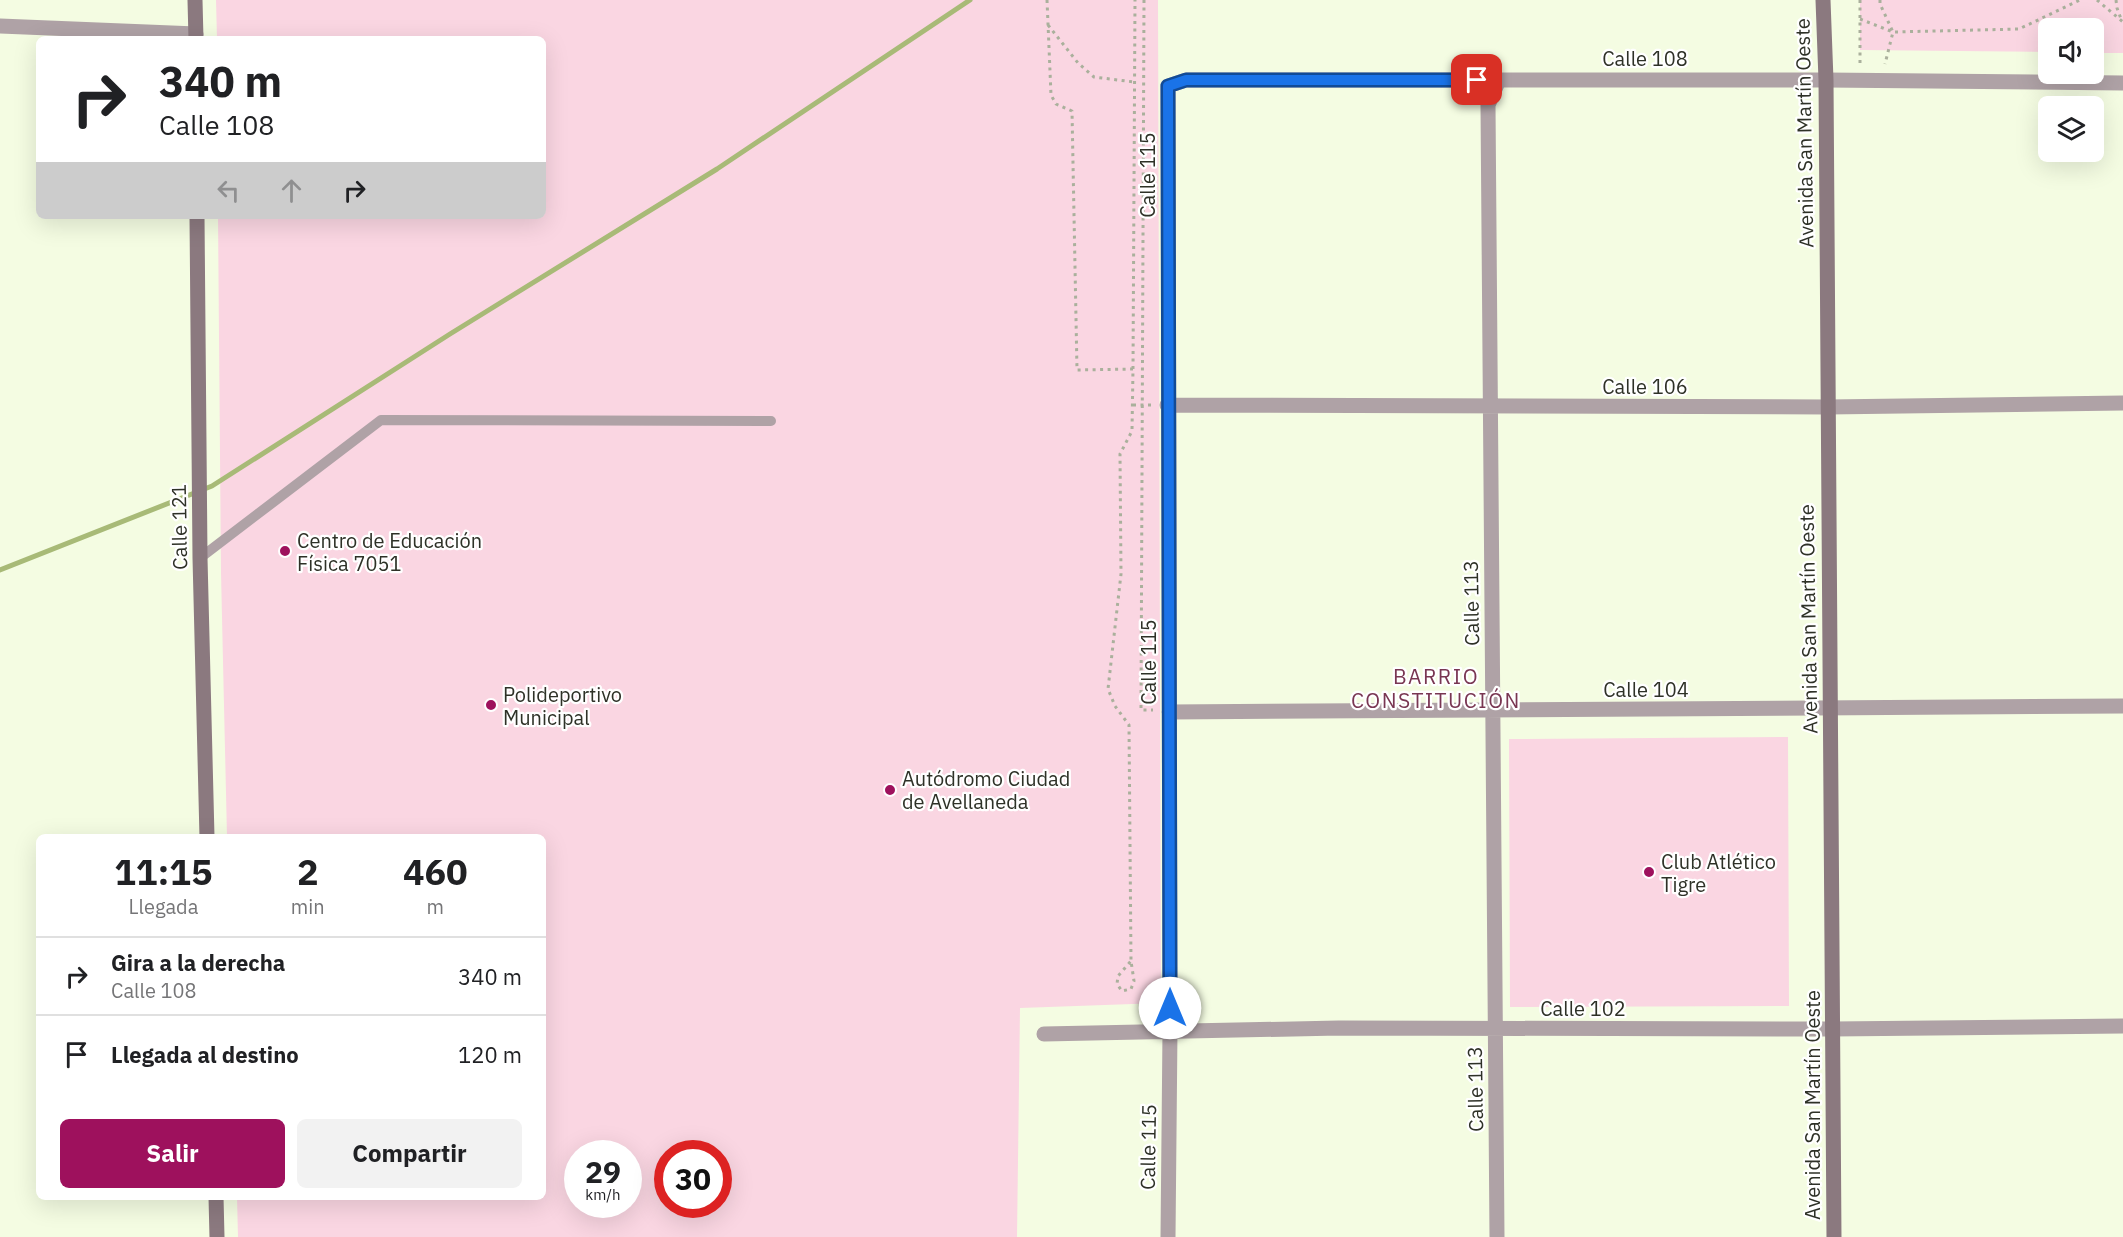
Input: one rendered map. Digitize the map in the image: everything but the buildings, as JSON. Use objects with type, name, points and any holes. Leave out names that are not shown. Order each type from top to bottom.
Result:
[{"type":"street","points":[[195,0],[196,36]]},
{"type":"street","name":"Avenida San Martín Oeste","points":[[1822,0],[1826,80],[1834,1237]]},
{"type":"street","points":[[0,26],[178,36]]},
{"type":"street","name":"Calle 108","points":[[1168,86],[1186,80],[1882,80],[2123,83]]},
{"type":"street","name":"Calle 113","points":[[1497,1237],[1488,105],[1499,80]]},
{"type":"street","name":"Calle 115","points":[[1168,86],[1170,1030],[1168,1237]]},
{"type":"street","name":"Calle 121","points":[[197,219],[200,558],[207,834]]},
{"type":"street","name":"Calle 106","points":[[1167,405],[1827,407],[2123,403]]},
{"type":"street","name":"Calle 104","points":[[1169,712],[2123,706]]},
{"type":"street","name":"Calle 102","points":[[1044,1034],[1340,1028],[1495,1030],[2123,1026]]},
{"type":"street","points":[[216,1200],[217,1237]]},
{"type":"lane","points":[[200,558],[381,420],[771,421]]},
{"type":"path","points":[[1047,0],[1051,95],[1056,104],[1072,111],[1077,370],[1133,369]]},
{"type":"path","points":[[1131,962],[1118,976],[1117,984],[1122,991],[1131,989],[1134,981],[1131,962],[1129,725],[1115,706],[1108,689],[1121,574],[1120,454],[1132,431],[1135,0]]},
{"type":"path","points":[[1144,0],[1141,710],[1169,712]]},
{"type":"path","points":[[1860,0],[1860,80]]},
{"type":"path","points":[[1880,0],[1893,32],[1882,80]]},
{"type":"path","points":[[1860,19],[1893,32],[2019,29],[2080,0]]},
{"type":"path","points":[[2097,0],[2123,21]]},
{"type":"path","points":[[2116,0],[2123,21]]},
{"type":"path","points":[[1047,23],[1078,63],[1094,78],[1134,82]]},
{"type":"shaded area","points":[[216,0],[1158,0],[1161,1003],[1020,1008],[1017,1237],[238,1237],[237,1200],[546,1200],[546,834],[227,834],[221,573],[218,219],[546,219],[546,36],[217,36]]},
{"type":"shaded area","points":[[1860,0],[2123,0],[2123,53],[2104,53],[2104,18],[2038,18],[2038,52],[1860,50]]},
{"type":"shaded area","name":"Club Atlético Tigre","points":[[1788,737],[1789,1006],[1510,1007],[1509,739]]},
{"type":"waterway","points":[[0,570],[212,486],[450,334],[717,169],[970,0]]},
{"type":"place","name":"Centro de Educación Física 7051","points":[[285,551]]},
{"type":"place","name":"Polideportivo Municipal","points":[[491,705]]},
{"type":"place","name":"Autódromo Ciudad de Avellaneda","points":[[890,790]]},
{"type":"place","name":"Club Atlético Tigre","points":[[1649,872]]},
{"type":"district","name":"BARRIO CONSTITUCIÓN","points":[[1436,688]]},
{"type":"route","points":[[1170,1008],[1168,86],[1186,80],[1477,80]]}]
